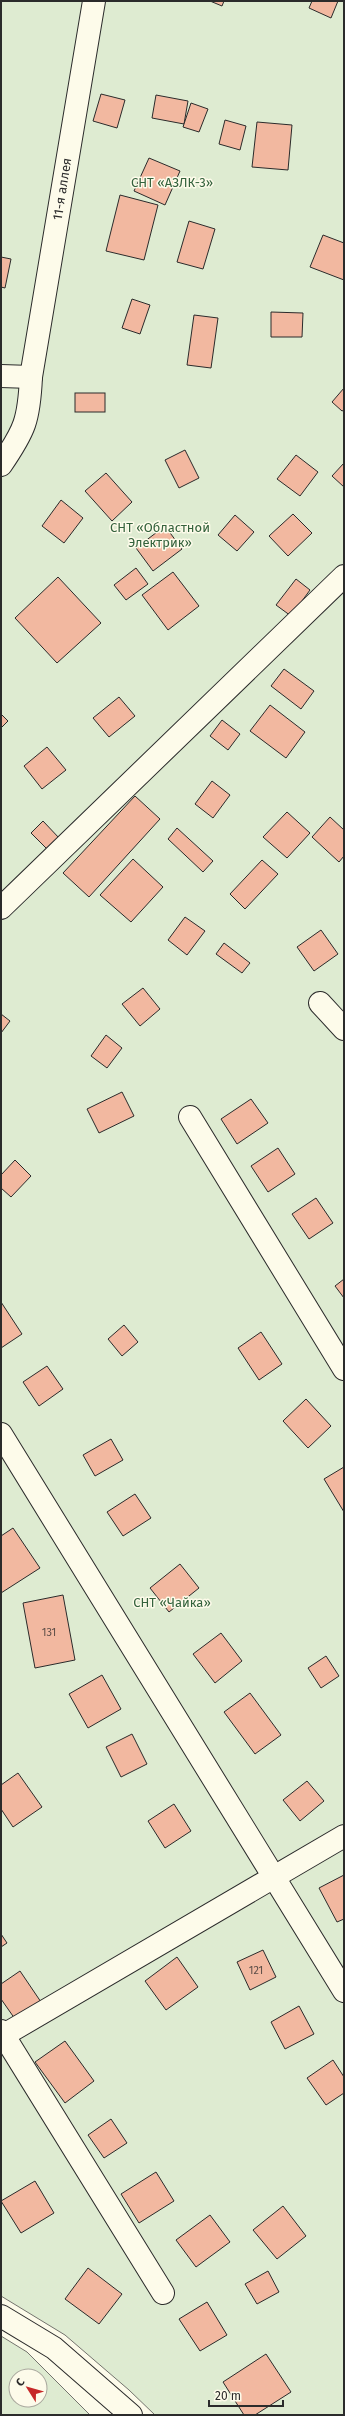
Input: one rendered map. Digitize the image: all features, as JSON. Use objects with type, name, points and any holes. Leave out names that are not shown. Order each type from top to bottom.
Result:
[{"type":"street","name":"11-я аллея","points":[[1,465],[20,436],[29,412],[31,377],[94,1]]},
{"type":"street","points":[[1,376],[31,377]]},
{"type":"street","points":[[1,908],[344,576]]},
{"type":"street","points":[[320,1003],[344,1029]]},
{"type":"street","points":[[190,1117],[344,1368]]},
{"type":"street","points":[[1,1434],[344,1991]]},
{"type":"street","points":[[164,2293],[2,2033],[344,1836]]},
{"type":"street","points":[[1,2316],[54,2348],[130,2415]]},
{"type":"green space","name":"СНТ «Чайка»","points":[[1,1],[344,1],[344,2415],[155,2415],[129,2390],[65,2335],[1,2296]]},
{"type":"green space","points":[[1,2336],[27,2352],[43,2368],[8,2368],[8,2408],[48,2408],[48,2373],[90,2415],[1,2415]]},
{"type":"building","points":[[210,1],[224,1],[222,6]]},
{"type":"building","points":[[312,1],[338,1],[331,18],[309,8]]},
{"type":"building","points":[[101,94],[125,100],[117,128],[93,121]]},
{"type":"building","points":[[156,95],[188,101],[184,124],[152,118]]},
{"type":"building","points":[[191,103],[208,109],[199,132],[183,127]]},
{"type":"building","points":[[225,120],[246,126],[240,150],[219,144]]},
{"type":"building","points":[[257,122],[292,125],[288,170],[252,167]]},
{"type":"building","points":[[149,158],[180,171],[165,205],[134,191]]},
{"type":"building","points":[[120,195],[158,205],[144,260],[106,251]]},
{"type":"building","points":[[189,221],[215,229],[203,269],[177,262]]},
{"type":"building","points":[[323,235],[344,243],[344,280],[310,267]]},
{"type":"building","points":[[1,257],[11,259],[5,288],[1,287]]},
{"type":"building","points":[[132,299],[150,305],[140,334],[122,328]]},
{"type":"building","points":[[271,312],[303,313],[302,337],[271,337]]},
{"type":"building","points":[[194,315],[218,318],[211,368],[187,365]]},
{"type":"building","points":[[344,388],[344,410],[342,411],[332,402]]},
{"type":"building","points":[[75,393],[105,393],[105,412],[75,412]]},
{"type":"building","points":[[185,450],[199,478],[179,488],[165,460]]},
{"type":"building","points":[[296,455],[318,472],[300,496],[277,479]]},
{"type":"building","points":[[344,463],[344,487],[332,476]]},
{"type":"building","points":[[106,473],[132,502],[112,521],[85,491]]},
{"type":"building","points":[[61,500],[83,518],[64,543],[42,526]]},
{"type":"building","points":[[293,514],[312,533],[288,556],[269,536]]},
{"type":"building","points":[[235,515],[254,532],[237,551],[218,535]]},
{"type":"building","points":[[165,526],[182,549],[153,571],[136,548]]},
{"type":"building","points":[[136,568],[148,584],[126,600],[114,585]]},
{"type":"building","points":[[173,572],[199,606],[168,630],[142,595]]},
{"type":"building","points":[[58,577],[101,623],[57,663],[15,618]]},
{"type":"building","points":[[296,579],[310,590],[291,616],[276,605]]},
{"type":"building","points":[[284,669],[314,691],[301,709],[271,686]]},
{"type":"building","points":[[119,697],[135,716],[109,737],[93,718]]},
{"type":"building","points":[[270,705],[305,732],[286,758],[250,731]]},
{"type":"building","points":[[1,714],[8,721],[1,728]]},
{"type":"building","points":[[222,720],[240,734],[228,750],[210,736]]},
{"type":"building","points":[[47,747],[66,770],[42,789],[24,766]]},
{"type":"building","points":[[212,781],[230,795],[213,818],[195,804]]},
{"type":"building","points":[[135,796],[160,819],[89,897],[63,873]]},
{"type":"building","points":[[287,812],[310,833],[287,858],[263,837]]},
{"type":"building","points":[[330,817],[344,830],[344,856],[339,862],[312,837]]},
{"type":"building","points":[[43,821],[60,839],[48,850],[31,833]]},
{"type":"building","points":[[177,828],[213,861],[203,872],[168,839]]},
{"type":"building","points":[[133,859],[163,887],[131,922],[100,895]]},
{"type":"building","points":[[262,860],[278,874],[245,909],[230,894]]},
{"type":"building","points":[[185,917],[205,931],[187,955],[168,940]]},
{"type":"building","points":[[321,930],[338,954],[314,971],[297,947]]},
{"type":"building","points":[[224,943],[250,963],[242,973],[216,954]]},
{"type":"building","points":[[143,988],[160,1009],[140,1026],[122,1004]]},
{"type":"building","points":[[1,1014],[10,1021],[1,1033]]},
{"type":"building","points":[[106,1035],[122,1048],[107,1068],[91,1056]]},
{"type":"building","points":[[122,1092],[134,1116],[99,1133],[87,1109]]},
{"type":"building","points":[[251,1099],[268,1123],[237,1144],[221,1119]]},
{"type":"building","points":[[278,1148],[295,1174],[268,1192],[251,1166]]},
{"type":"building","points":[[15,1160],[31,1176],[11,1197],[1,1188],[1,1175]]},
{"type":"building","points":[[316,1198],[333,1223],[309,1239],[292,1214]]},
{"type":"building","points":[[344,1279],[344,1298],[335,1286]]},
{"type":"building","points":[[1,1302],[22,1334],[1,1348]]},
{"type":"building","points":[[124,1325],[138,1342],[122,1356],[108,1339]]},
{"type":"building","points":[[261,1332],[282,1364],[259,1380],[238,1348]]},
{"type":"building","points":[[47,1366],[63,1389],[39,1406],[23,1382]]},
{"type":"building","points":[[306,1399],[331,1426],[308,1448],[283,1421]]},
{"type":"building","points":[[111,1439],[123,1460],[95,1476],[83,1455]]},
{"type":"building","points":[[344,1467],[344,1512],[324,1479]]},
{"type":"building","points":[[135,1494],[151,1518],[123,1536],[107,1512]]},
{"type":"building","points":[[13,1528],[40,1568],[1,1593],[1,1536]]},
{"type":"building","points":[[180,1564],[199,1588],[169,1612],[150,1588]]},
{"type":"building","points":[[63,1595],[75,1660],[35,1668],[23,1603]]},
{"type":"building","points":[[221,1633],[242,1661],[215,1683],[193,1654]]},
{"type":"building","points":[[326,1656],[339,1676],[321,1688],[308,1668]]},
{"type":"building","points":[[102,1675],[121,1709],[88,1728],[69,1694]]},
{"type":"building","points":[[250,1693],[281,1735],[255,1754],[224,1712]]},
{"type":"building","points":[[132,1734],[147,1764],[121,1777],[106,1747]]},
{"type":"building","points":[[18,1773],[42,1807],[13,1827],[1,1809],[1,1785]]},
{"type":"building","points":[[307,1781],[324,1801],[300,1821],[283,1800]]},
{"type":"building","points":[[174,1804],[191,1831],[165,1848],[148,1821]]},
{"type":"building","points":[[344,1875],[344,1919],[337,1922],[319,1888]]},
{"type":"building","points":[[1,1934],[7,1943],[1,1947]]},
{"type":"building","points":[[263,1950],[276,1977],[250,1990],[237,1962]]},
{"type":"building","points":[[177,1957],[198,1987],[166,2010],[145,1981]]},
{"type":"building","points":[[20,1971],[41,2002],[15,2019],[1,1999],[1,1984]]},
{"type":"building","points":[[299,2006],[314,2034],[285,2049],[271,2022]]},
{"type":"building","points":[[65,2041],[94,2081],[65,2103],[35,2062]]},
{"type":"building","points":[[333,2060],[344,2077],[344,2093],[326,2105],[307,2078]]},
{"type":"building","points":[[111,2119],[127,2143],[104,2158],[88,2135]]},
{"type":"building","points":[[156,2172],[174,2201],[139,2223],[121,2194]]},
{"type":"building","points":[[35,2181],[54,2213],[21,2233],[1,2201]]},
{"type":"building","points":[[283,2206],[306,2236],[277,2259],[253,2230]]},
{"type":"building","points":[[210,2215],[230,2242],[196,2267],[176,2240]]},
{"type":"building","points":[[88,2268],[122,2294],[99,2324],[65,2299]]},
{"type":"building","points":[[268,2271],[279,2292],[257,2304],[245,2284]]},
{"type":"building","points":[[207,2302],[227,2335],[200,2351],[179,2319]]},
{"type":"building","points":[[266,2354],[291,2392],[255,2415],[244,2415],[223,2382]]},
{"type":"park label","name":"СНТ «АЗЛК-3»","points":[[172,182]]},
{"type":"park label","name":"СНТ «Областной Электрик»","points":[[160,534]]}]
